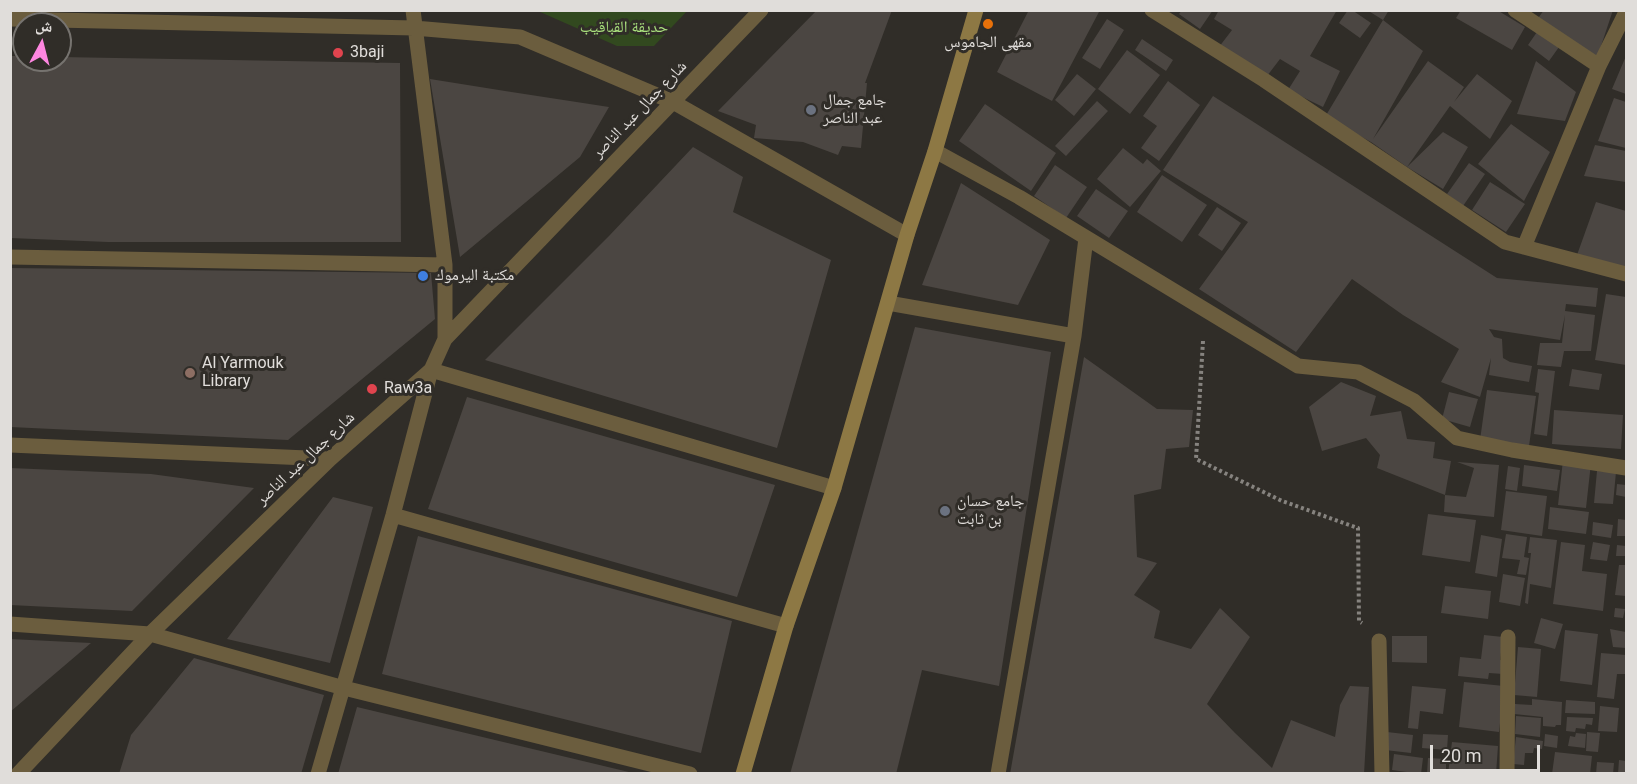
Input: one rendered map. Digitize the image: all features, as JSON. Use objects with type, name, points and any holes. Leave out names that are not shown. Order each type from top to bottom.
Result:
[{"type":"main road","points":[[742,774],[786,626],[834,488],[976,10]]},
{"type":"street","points":[[413,10],[445,265],[445,339]]},
{"type":"street","name":"شارع جمال عبد الناصر","points":[[18,774],[150,634],[330,459],[431,370],[445,339],[761,10]]},
{"type":"street","points":[[1152,10],[1264,80],[1505,242],[1626,274]]},
{"type":"street","points":[[1515,10],[1599,66]]},
{"type":"street","points":[[1524,247],[1599,66],[1620,39],[1626,12]]},
{"type":"street","points":[[10,19],[414,28],[520,37],[673,102],[907,236]]},
{"type":"street","points":[[935,151],[1019,197],[1298,366],[1358,372],[1414,401],[1457,438],[1512,450],[1626,468]]},
{"type":"street","points":[[998,774],[1074,336],[1086,238]]},
{"type":"street","points":[[10,257],[445,265]]},
{"type":"street","points":[[888,303],[1074,336]]},
{"type":"street","points":[[318,774],[393,515],[431,370],[834,488]]},
{"type":"street","points":[[10,445],[330,459]]},
{"type":"street","points":[[393,515],[786,626]]},
{"type":"street","points":[[10,624],[150,634],[344,688],[690,774]]},
{"type":"street","points":[[1507,774],[1508,637]]},
{"type":"street","points":[[1379,641],[1383,774]]},
{"type":"path","points":[[1205,309],[1196,459],[1282,501],[1358,528],[1359,621],[1379,641]]},
{"type":"green space","name":"حديقة القباقيب","points":[[538,11],[687,11],[654,46],[617,46]]},
{"type":"building","points":[[817,10],[892,10],[865,83],[867,83],[861,148],[842,146],[838,155],[803,142],[754,138],[756,125],[718,111]]},
{"type":"building","points":[[1029,10],[1100,10],[1052,101],[997,72]]},
{"type":"building","points":[[1182,10],[1213,10],[1200,29],[1179,14]]},
{"type":"building","points":[[1219,10],[1337,10],[1310,56],[1340,71],[1323,107],[1288,90],[1300,71],[1280,59],[1264,80],[1219,47],[1232,30],[1214,19]]},
{"type":"building","points":[[1348,10],[1352,10],[1371,23],[1360,38],[1339,23]]},
{"type":"building","points":[[1367,10],[1389,10],[1383,20]]},
{"type":"building","points":[[1461,10],[1497,10],[1525,27],[1512,50],[1456,18]]},
{"type":"building","points":[[1544,10],[1613,10],[1596,61],[1536,21]]},
{"type":"building","points":[[1107,19],[1124,30],[1100,69],[1082,58]]},
{"type":"building","points":[[1383,20],[1423,51],[1373,139],[1428,61],[1464,87],[1454,102],[1477,74],[1512,101],[1490,139],[1450,106],[1407,167],[1371,142],[1325,117]]},
{"type":"building","points":[[1537,32],[1559,47],[1549,61],[1528,45]]},
{"type":"building","points":[[1142,39],[1173,60],[1166,71],[1135,50]]},
{"type":"building","points":[[1127,50],[1160,75],[1130,114],[1098,89]]},
{"type":"building","points":[[10,56],[12,56],[12,72],[72,72],[72,57],[400,63],[401,242],[108,242],[10,238]]},
{"type":"building","points":[[1626,56],[1626,94],[1612,89]]},
{"type":"building","points":[[1536,61],[1576,92],[1565,121],[1517,114]]},
{"type":"building","points":[[1077,74],[1096,89],[1074,116],[1055,100]]},
{"type":"building","points":[[430,79],[609,107],[580,157],[460,257]]},
{"type":"building","points":[[1168,81],[1200,105],[1159,161],[1141,148],[1157,126],[1143,116]]},
{"type":"building","points":[[1213,96],[1497,278],[1598,288],[1596,307],[1566,304],[1565,311],[1595,315],[1591,351],[1564,351],[1561,367],[1537,365],[1540,343],[1562,343],[1565,315],[1560,340],[1489,329],[1494,337],[1502,339],[1503,358],[1510,362],[1532,366],[1529,382],[1489,375],[1491,358],[1480,397],[1441,382],[1459,349],[1403,315],[1352,279],[1296,352],[1199,289],[1248,222],[1163,170]]},
{"type":"building","points":[[1614,98],[1626,102],[1626,148],[1598,141]]},
{"type":"building","points":[[1097,101],[1108,111],[1066,156],[1055,146]]},
{"type":"building","points":[[985,104],[1056,153],[1031,191],[959,141]]},
{"type":"building","points":[[1511,124],[1550,152],[1524,201],[1478,164]]},
{"type":"building","points":[[1443,132],[1468,147],[1443,189],[1407,167]]},
{"type":"building","points":[[1595,145],[1626,151],[1626,182],[1584,176]]},
{"type":"building","points":[[693,147],[743,177],[733,212],[831,260],[777,448],[485,360],[609,236]]},
{"type":"building","points":[[1123,148],[1143,164],[1147,159],[1161,171],[1130,207],[1097,179]]},
{"type":"building","points":[[1469,163],[1485,174],[1463,206],[1447,194]]},
{"type":"building","points":[[1055,165],[1087,187],[1066,218],[1034,196]]},
{"type":"building","points":[[1162,175],[1207,205],[1182,242],[1137,212]]},
{"type":"building","points":[[1490,182],[1525,204],[1506,232],[1472,210]]},
{"type":"building","points":[[961,183],[1050,240],[1018,305],[922,285]]},
{"type":"building","points":[[1096,189],[1128,211],[1109,238],[1077,216]]},
{"type":"building","points":[[1596,202],[1626,211],[1626,274],[1577,255]]},
{"type":"building","points":[[1217,207],[1241,223],[1222,251],[1198,235]]},
{"type":"building","name":"Al Yarmouk Library","points":[[10,268],[431,273],[435,319],[288,440],[10,427]]},
{"type":"building","points":[[1606,294],[1626,297],[1626,365],[1595,360]]},
{"type":"building","name":"جامع حسان بن ثابت","points":[[915,327],[1051,352],[999,686],[922,670],[896,774],[790,774]]},
{"type":"building","points":[[1084,357],[1157,409],[1193,410],[1189,447],[1166,449],[1161,489],[1134,495],[1137,557],[1157,563],[1134,595],[1160,611],[1154,638],[1191,649],[1220,608],[1250,637],[1207,704],[1272,768],[1291,720],[1335,737],[1340,705],[1350,686],[1369,687],[1364,774],[1010,774]]},
{"type":"building","points":[[1538,369],[1555,371],[1547,436],[1534,434],[1539,393],[1535,392]]},
{"type":"building","points":[[1572,369],[1602,374],[1599,390],[1569,386]]},
{"type":"building","points":[[1341,382],[1376,396],[1370,416],[1401,411],[1407,439],[1435,442],[1433,458],[1451,461],[1445,495],[1377,468],[1380,455],[1366,438],[1322,451],[1309,407]]},
{"type":"building","points":[[1487,390],[1536,396],[1529,446],[1480,440]]},
{"type":"building","points":[[1449,392],[1478,399],[1470,427],[1442,419]]},
{"type":"building","points":[[467,397],[775,485],[737,597],[428,509]]},
{"type":"building","points":[[1554,410],[1623,415],[1621,449],[1552,444]]},
{"type":"building","points":[[1563,460],[1591,463],[1586,508],[1558,505]]},
{"type":"building","points":[[1457,462],[1499,465],[1494,517],[1444,512],[1445,495],[1466,497],[1474,468]]},
{"type":"building","points":[[1524,465],[1560,470],[1557,491],[1522,486]]},
{"type":"building","points":[[1508,466],[1520,468],[1517,491],[1505,489]]},
{"type":"building","points":[[10,468],[151,474],[254,488],[132,611],[10,605]]},
{"type":"building","points":[[1597,471],[1616,472],[1613,504],[1594,503]]},
{"type":"building","points":[[1617,484],[1626,485],[1626,497],[1616,495]]},
{"type":"building","points":[[1506,491],[1547,496],[1542,536],[1501,530]]},
{"type":"building","points":[[333,497],[373,507],[330,663],[227,639]]},
{"type":"building","points":[[1550,507],[1589,512],[1586,534],[1548,529]]},
{"type":"building","points":[[1428,514],[1476,520],[1470,562],[1422,555]]},
{"type":"building","points":[[1618,519],[1626,520],[1626,536],[1617,536]]},
{"type":"building","points":[[1593,522],[1613,525],[1611,538],[1592,535]]},
{"type":"building","points":[[1506,534],[1527,537],[1524,557],[1529,558],[1526,575],[1517,574],[1520,560],[1502,558]]},
{"type":"building","points":[[1481,535],[1502,539],[1497,577],[1475,573]]},
{"type":"building","points":[[418,536],[732,621],[701,753],[382,674]]},
{"type":"building","points":[[1530,537],[1557,540],[1551,588],[1530,584],[1528,604],[1525,603],[1531,553],[1528,553]]},
{"type":"building","points":[[1561,542],[1585,545],[1582,571],[1607,574],[1603,611],[1553,604]]},
{"type":"building","points":[[1593,542],[1610,545],[1607,561],[1590,559]]},
{"type":"building","points":[[1617,545],[1626,546],[1626,556],[1616,556]]},
{"type":"building","points":[[1619,565],[1626,565],[1626,596],[1615,595]]},
{"type":"building","points":[[1503,574],[1525,578],[1520,606],[1499,602]]},
{"type":"building","points":[[1445,586],[1491,591],[1488,619],[1441,613]]},
{"type":"building","points":[[1615,608],[1625,609],[1623,618],[1614,617]]},
{"type":"building","points":[[1541,618],[1563,624],[1555,649],[1534,643]]},
{"type":"building","points":[[1610,629],[1626,632],[1626,648],[1613,647]]},
{"type":"building","points":[[1565,630],[1598,634],[1592,685],[1560,681]]},
{"type":"building","points":[[1484,635],[1503,637],[1500,660],[1505,660],[1503,674],[1489,673],[1488,679],[1458,676],[1460,657],[1481,659]]},
{"type":"building","points":[[1392,636],[1427,636],[1427,663],[1392,662]]},
{"type":"building","points":[[10,639],[91,643],[10,712]]},
{"type":"building","points":[[1518,647],[1541,649],[1537,697],[1514,695]]},
{"type":"building","points":[[1601,653],[1626,655],[1626,674],[1617,674],[1614,699],[1597,697]]},
{"type":"building","points":[[194,658],[324,695],[301,774],[119,774],[131,735]]},
{"type":"building","points":[[1464,682],[1504,686],[1499,732],[1459,727]]},
{"type":"building","points":[[1412,686],[1446,689],[1443,714],[1420,711],[1418,729],[1408,728]]},
{"type":"building","points":[[1532,699],[1562,702],[1561,725],[1543,726],[1543,717],[1514,714],[1515,704],[1532,705]]},
{"type":"building","points":[[1566,700],[1595,702],[1595,714],[1565,713]]},
{"type":"building","points":[[1600,706],[1619,708],[1617,732],[1598,731]]},
{"type":"building","points":[[357,707],[633,773],[338,774]]},
{"type":"building","points":[[1516,716],[1541,718],[1540,737],[1515,734]]},
{"type":"building","points":[[1567,717],[1593,718],[1592,725],[1586,724],[1585,729],[1576,728],[1575,732],[1566,731]]},
{"type":"building","points":[[1387,732],[1413,735],[1411,753],[1385,750]]},
{"type":"building","points":[[1587,732],[1600,733],[1598,752],[1586,751]]},
{"type":"building","points":[[1576,733],[1586,734],[1585,748],[1568,746],[1570,736],[1575,737]]},
{"type":"building","points":[[1423,734],[1448,735],[1447,750],[1422,748]]},
{"type":"building","points":[[1545,734],[1558,736],[1557,748],[1544,746]]},
{"type":"building","points":[[1516,737],[1543,741],[1542,749],[1534,748],[1533,753],[1525,753],[1524,765],[1513,764]]},
{"type":"building","points":[[1452,742],[1498,746],[1496,774],[1448,774]]},
{"type":"building","points":[[1555,752],[1592,756],[1590,774],[1552,774]]},
{"type":"building","points":[[1394,754],[1423,758],[1421,774],[1392,770]]},
{"type":"building","points":[[1428,758],[1446,759],[1446,774],[1427,774]]},
{"type":"building","points":[[1619,760],[1626,761],[1626,774],[1618,774]]},
{"type":"building","points":[[1597,762],[1614,763],[1613,774],[1596,774]]},
{"type":"place","name":"مقهى الجاموس","points":[[988,24]]},
{"type":"place","name":"3baji","points":[[338,53]]},
{"type":"place","name":"جامع جمال عبد الناصر","points":[[811,110]]},
{"type":"place","name":"مكتبة اليرموك","points":[[423,276]]},
{"type":"place","name":"Al Yarmouk Library","points":[[190,373]]},
{"type":"place","name":"Raw3a","points":[[372,389]]},
{"type":"place","name":"جامع حسان بن ثابت","points":[[945,511]]}]
